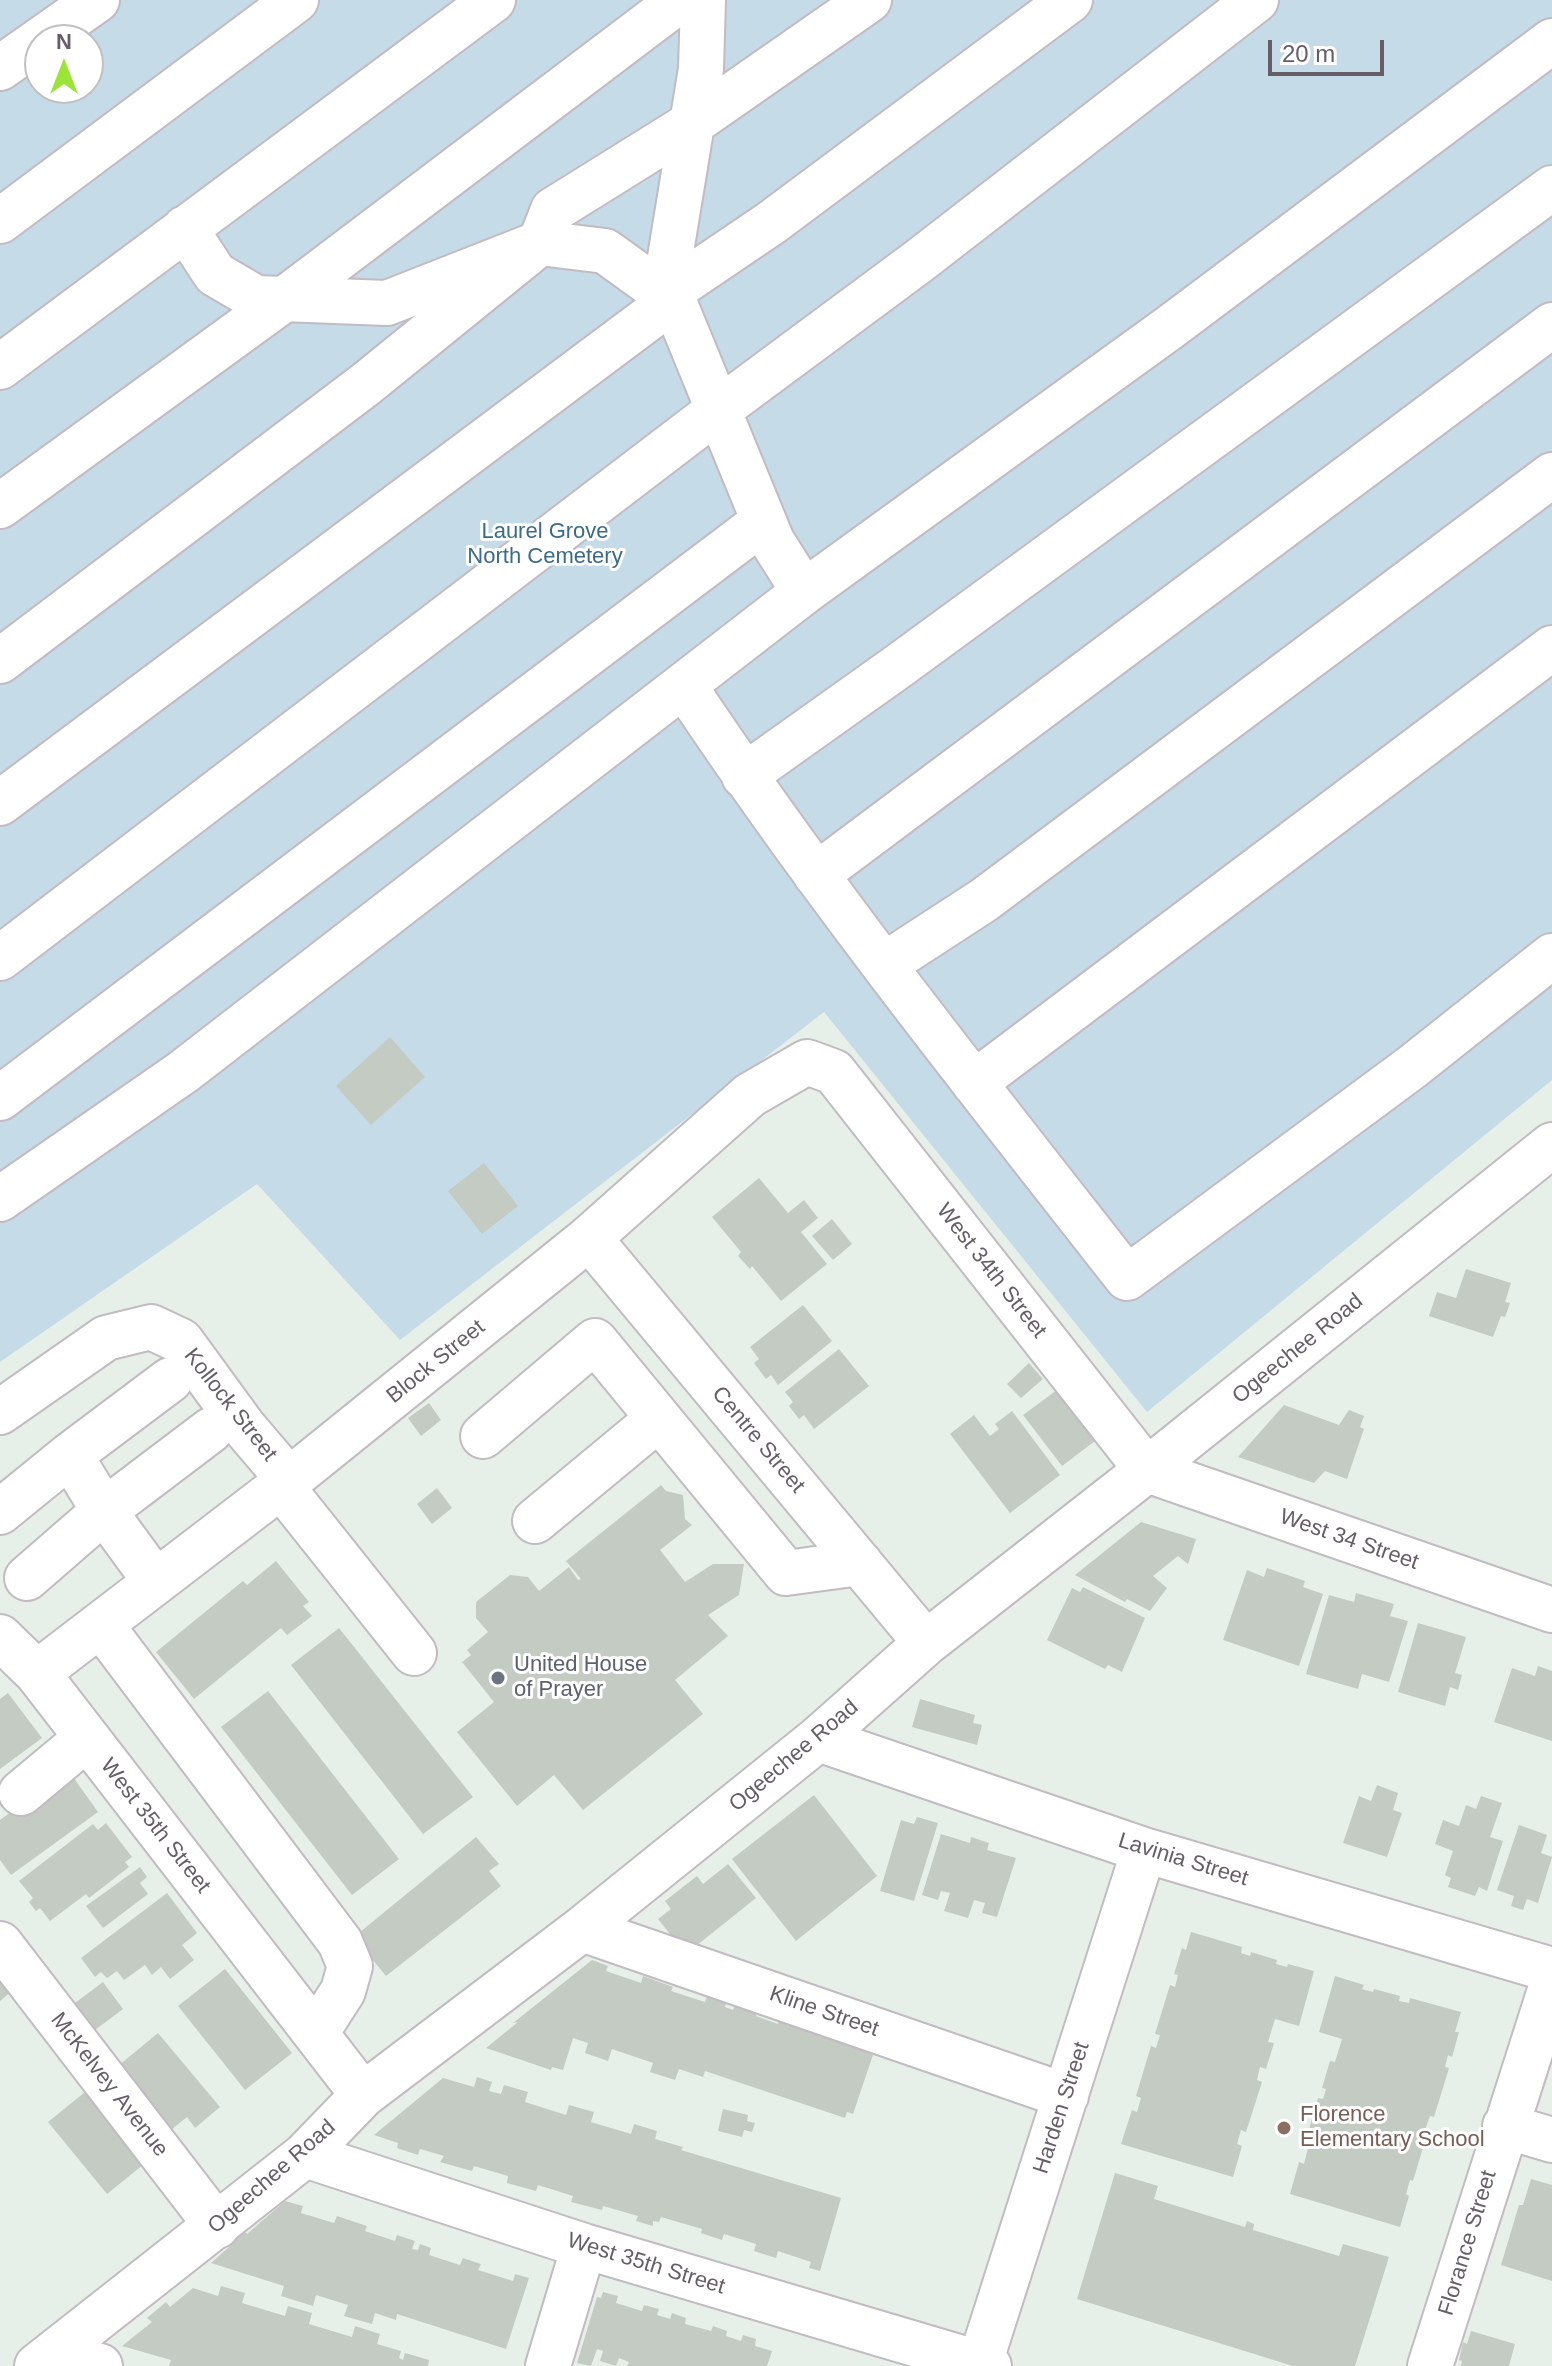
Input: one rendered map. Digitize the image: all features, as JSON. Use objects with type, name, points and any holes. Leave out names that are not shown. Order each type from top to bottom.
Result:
[{"type":"street","points":[[0,68],[97,0]]},
{"type":"street","points":[[0,221],[296,0]]},
{"type":"street","points":[[0,367],[493,0]]},
{"type":"street","points":[[0,506],[286,298],[680,0]]},
{"type":"street","points":[[703,0],[701,69],[666,282],[772,541],[804,592]]},
{"type":"street","points":[[0,661],[366,384],[540,243],[553,210],[691,124],[869,0]]},
{"type":"street","points":[[0,803],[671,296],[1070,0]]},
{"type":"street","points":[[0,958],[931,251],[1256,0]]},
{"type":"street","points":[[0,1199],[183,1072],[804,592],[1169,328],[1552,41]]},
{"type":"street","points":[[744,776],[1552,188]]},
{"type":"street","points":[[185,228],[215,274],[256,298],[387,303],[540,243],[605,251],[671,296]]},
{"type":"street","points":[[816,875],[1552,325]]},
{"type":"street","points":[[884,965],[984,900],[1552,475]]},
{"type":"street","points":[[0,1098],[764,521]]},
{"type":"street","points":[[974,1083],[1552,648]]},
{"type":"street","points":[[685,687],[744,776],[816,875],[1127,1278],[1412,1067],[1552,956]]},
{"type":"street","name":"Block Street","points":[[37,1673],[285,1483],[589,1238],[750,1095],[807,1062],[834,1072]]},
{"type":"street","name":"West 34th Street","points":[[834,1072],[1147,1470]]},
{"type":"street","name":"Ogeechee Road","points":[[46,2359],[305,2155],[363,2095],[582,1929],[818,1739],[926,1643],[1552,1145]]},
{"type":"street","name":"Centre Street","points":[[589,1238],[926,1643]]},
{"type":"street","points":[[615,1365],[661,1323]]},
{"type":"street","name":"Kollock Street","points":[[0,1412],[106,1338],[151,1327],[181,1341],[414,1653]]},
{"type":"street","points":[[483,1436],[595,1341],[786,1573],[860,1563]]},
{"type":"street","points":[[0,1512],[170,1380]]},
{"type":"street","points":[[535,1521],[658,1419]]},
{"type":"street","points":[[27,1578],[104,1511],[211,1430]]},
{"type":"street","points":[[70,1455],[104,1511],[156,1582]]},
{"type":"street","name":"West 34 Street","points":[[1147,1470],[1552,1610]]},
{"type":"street","points":[[101,1625],[340,1942],[350,1966],[343,1991],[316,2033]]},
{"type":"street","name":"West 35th Street","points":[[0,1637],[37,1673],[363,2095]]},
{"type":"street","points":[[21,1793],[87,1738]]},
{"type":"street","name":"Lavinia Street","points":[[818,1739],[1144,1850],[1552,1970]]},
{"type":"street","name":"Harden Street","points":[[983,2365],[1144,1850]]},
{"type":"street","name":"Kline Street","points":[[582,1929],[1066,2096]]},
{"type":"street","name":"McKelvey Avenue","points":[[0,1944],[217,2226]]},
{"type":"street","name":"Florance Street","points":[[1430,2366],[1552,1984]]},
{"type":"street","points":[[1505,2126],[1552,2140]]},
{"type":"street","name":"West 35th Street","points":[[305,2155],[584,2246],[983,2365]]},
{"type":"street","points":[[548,2366],[584,2246]]},
{"type":"street","points":[[46,2359],[100,2366]]},
{"type":"green space","name":"Laurel Grove North Cemetery","points":[[0,0],[1552,0],[1552,1080],[1147,1412],[824,1012],[400,1340],[257,1184],[0,1362]]},
{"type":"building","points":[[390,1037],[425,1077],[371,1125],[336,1086]]},
{"type":"building","points":[[484,1163],[518,1206],[482,1234],[448,1191]]},
{"type":"building","points":[[759,1178],[788,1213],[804,1200],[818,1218],[801,1232],[827,1264],[781,1301],[752,1266],[750,1269],[738,1256],[741,1252],[712,1217]]},
{"type":"building","points":[[832,1219],[852,1244],[833,1260],[812,1236]]},
{"type":"building","points":[[1466,1269],[1511,1283],[1505,1302],[1510,1303],[1493,1337],[1429,1316],[1437,1292],[1456,1298]]},
{"type":"building","points":[[803,1305],[832,1341],[778,1385],[771,1375],[766,1379],[754,1363],[759,1359],[750,1347]]},
{"type":"building","points":[[839,1349],[869,1386],[814,1429],[804,1415],[799,1419],[789,1406],[793,1402],[785,1392]]},
{"type":"building","points":[[1029,1363],[1043,1379],[1021,1398],[1007,1384]]},
{"type":"building","points":[[1057,1390],[1095,1441],[1062,1466],[1023,1415]]},
{"type":"building","points":[[429,1403],[441,1420],[421,1436],[408,1418]]},
{"type":"building","points":[[1284,1405],[1339,1425],[1349,1410],[1364,1416],[1360,1427],[1364,1429],[1347,1479],[1325,1471],[1314,1483],[1238,1457]]},
{"type":"building","points":[[1012,1411],[1060,1475],[1010,1513],[950,1434],[974,1415],[990,1436],[999,1429],[995,1424]]},
{"type":"building","points":[[661,1485],[666,1491],[683,1495],[685,1519],[692,1525],[660,1550],[685,1582],[713,1564],[744,1564],[739,1595],[708,1615],[728,1636],[675,1680],[703,1714],[583,1810],[554,1775],[517,1806],[457,1732],[494,1702],[462,1662],[471,1655],[467,1650],[488,1632],[476,1618],[476,1602],[510,1575],[528,1577],[539,1591],[569,1567],[578,1580],[581,1579],[566,1561]]},
{"type":"building","points":[[437,1488],[452,1508],[432,1524],[417,1504]]},
{"type":"building","points":[[1141,1522],[1196,1539],[1188,1564],[1178,1556],[1153,1576],[1167,1588],[1150,1611],[1127,1599],[1125,1602],[1075,1575]]},
{"type":"building","points":[[276,1561],[309,1602],[303,1606],[312,1616],[287,1635],[281,1628],[194,1699],[156,1652],[243,1581],[247,1585]]},
{"type":"building","points":[[1267,1568],[1305,1581],[1303,1587],[1323,1594],[1299,1666],[1223,1640],[1247,1570],[1264,1577]]},
{"type":"building","points":[[1083,1587],[1145,1618],[1122,1672],[1108,1665],[1105,1669],[1047,1640],[1072,1588],[1080,1592]]},
{"type":"building","points":[[1356,1593],[1394,1604],[1390,1616],[1408,1621],[1389,1682],[1362,1674],[1358,1689],[1306,1674],[1329,1595],[1354,1602]]},
{"type":"building","points":[[1418,1623],[1466,1637],[1455,1673],[1462,1675],[1458,1690],[1450,1687],[1445,1706],[1398,1692]]},
{"type":"building","points":[[339,1628],[473,1797],[423,1834],[291,1665]]},
{"type":"building","points":[[1538,1666],[1552,1671],[1552,1741],[1494,1722],[1512,1668],[1535,1676]]},
{"type":"building","points":[[268,1691],[399,1859],[352,1895],[221,1727]]},
{"type":"building","points":[[8,1693],[42,1738],[0,1769],[0,1699]]},
{"type":"building","points":[[920,1699],[975,1715],[973,1723],[982,1725],[977,1745],[912,1727]]},
{"type":"building","points":[[68,1770],[98,1812],[11,1875],[0,1860],[0,1820]]},
{"type":"building","points":[[1377,1785],[1398,1793],[1393,1810],[1402,1813],[1387,1857],[1343,1843],[1359,1796],[1371,1801]]},
{"type":"building","points":[[814,1795],[877,1876],[796,1941],[732,1859]]},
{"type":"building","points":[[1481,1796],[1502,1803],[1490,1837],[1503,1841],[1487,1891],[1479,1887],[1475,1896],[1448,1887],[1451,1878],[1445,1875],[1453,1851],[1435,1844],[1443,1820],[1459,1826],[1466,1805],[1476,1809]]},
{"type":"building","points":[[917,1817],[938,1823],[914,1901],[880,1891],[901,1820],[914,1824]]},
{"type":"building","points":[[106,1823],[132,1857],[125,1862],[129,1867],[89,1898],[86,1894],[50,1921],[40,1908],[36,1911],[29,1902],[33,1898],[19,1881],[93,1824],[98,1830]]},
{"type":"building","points":[[1519,1825],[1547,1835],[1541,1853],[1552,1857],[1538,1903],[1527,1899],[1523,1910],[1511,1906],[1514,1896],[1497,1890]]},
{"type":"building","points":[[941,1834],[970,1843],[971,1837],[989,1843],[987,1850],[1016,1858],[997,1917],[982,1913],[985,1903],[974,1900],[968,1918],[944,1911],[950,1893],[941,1891],[938,1900],[922,1895]]},
{"type":"building","points":[[476,1837],[499,1864],[489,1871],[501,1886],[386,1976],[354,1937]]},
{"type":"building","points":[[728,1864],[756,1898],[686,1954],[658,1919],[671,1909],[665,1901],[697,1876],[703,1884]]},
{"type":"building","points":[[140,1867],[147,1877],[140,1883],[148,1894],[103,1928],[86,1906]]},
{"type":"building","points":[[167,1893],[197,1933],[182,1945],[194,1960],[170,1979],[161,1967],[152,1975],[145,1965],[124,1980],[117,1971],[107,1978],[101,1972],[95,1977],[81,1958]]},
{"type":"building","points":[[1191,1932],[1242,1947],[1241,1953],[1250,1956],[1251,1952],[1277,1960],[1276,1964],[1314,1971],[1299,2026],[1275,2019],[1268,2042],[1274,2043],[1266,2069],[1260,2067],[1257,2080],[1262,2082],[1246,2132],[1241,2130],[1237,2144],[1242,2146],[1233,2177],[1121,2144],[1132,2110],[1137,2112],[1141,2098],[1136,2096],[1151,2046],[1156,2048],[1160,2035],[1155,2034],[1170,1985],[1175,1987],[1178,1975],[1174,1974]]},
{"type":"building","points":[[592,1960],[608,1966],[606,1971],[641,1983],[643,1976],[673,1987],[671,1991],[705,2002],[707,1996],[726,2003],[725,2007],[733,2010],[735,2005],[757,2012],[756,2016],[778,2024],[779,2019],[818,2035],[820,2031],[841,2038],[840,2042],[861,2049],[863,2046],[875,2049],[853,2114],[847,2112],[845,2118],[705,2071],[703,2077],[679,2069],[675,2080],[650,2072],[653,2063],[612,2049],[608,2061],[585,2053],[588,2043],[573,2038],[563,2070],[552,2067],[551,2070],[486,2048]]},
{"type":"building","points":[[0,1968],[12,1991],[0,2001]]},
{"type":"building","points":[[225,1969],[292,2053],[245,2090],[178,2006]]},
{"type":"building","points":[[1335,1976],[1364,1985],[1362,1989],[1400,1996],[1399,2001],[1409,2003],[1410,1998],[1461,2012],[1452,2057],[1448,2055],[1445,2067],[1449,2068],[1434,2117],[1430,2116],[1425,2130],[1428,2131],[1413,2181],[1410,2180],[1400,2227],[1290,2194],[1299,2162],[1304,2164],[1308,2148],[1304,2147],[1318,2098],[1323,2099],[1326,2089],[1322,2088],[1330,2061],[1335,2062],[1342,2039],[1319,2032]]},
{"type":"building","points":[[103,1982],[123,2009],[95,2030],[75,2003]]},
{"type":"building","points":[[158,2033],[220,2107],[195,2128],[187,2117],[171,2130],[118,2066]]},
{"type":"building","points":[[477,2077],[492,2082],[489,2091],[501,2094],[504,2085],[528,2092],[525,2102],[566,2115],[569,2105],[594,2112],[591,2122],[631,2134],[634,2124],[657,2131],[655,2139],[683,2147],[681,2150],[841,2198],[820,2271],[809,2268],[811,2262],[778,2251],[776,2258],[754,2251],[756,2244],[724,2234],[722,2240],[701,2233],[702,2229],[661,2217],[659,2222],[653,2221],[653,2226],[636,2221],[638,2216],[603,2206],[602,2210],[571,2202],[573,2196],[538,2185],[536,2191],[507,2183],[508,2176],[474,2166],[472,2171],[440,2162],[444,2156],[420,2149],[418,2155],[397,2148],[398,2143],[374,2135],[443,2078],[474,2087]]},
{"type":"building","points":[[90,2088],[149,2160],[107,2194],[48,2122]]},
{"type":"building","points":[[723,2109],[748,2115],[747,2121],[755,2123],[752,2132],[744,2130],[742,2137],[718,2131]]},
{"type":"building","points":[[1115,2173],[1158,2186],[1154,2199],[1245,2227],[1247,2221],[1254,2224],[1253,2230],[1339,2256],[1343,2244],[1389,2257],[1355,2366],[1293,2366],[1077,2299]]},
{"type":"building","points":[[1531,2179],[1552,2185],[1552,2281],[1501,2265],[1519,2205],[1523,2205]]},
{"type":"building","points":[[285,2201],[303,2206],[301,2213],[334,2223],[337,2216],[367,2226],[365,2231],[395,2241],[397,2235],[415,2241],[412,2249],[418,2250],[420,2244],[431,2248],[429,2255],[460,2265],[463,2258],[481,2264],[478,2270],[513,2281],[515,2274],[529,2278],[506,2349],[397,2314],[396,2320],[375,2313],[372,2324],[344,2316],[348,2305],[316,2295],[313,2306],[281,2296],[284,2286],[211,2263],[229,2247],[225,2244],[243,2230],[247,2234]]},
{"type":"building","points":[[221,2286],[245,2293],[242,2303],[285,2316],[288,2306],[312,2313],[309,2324],[352,2337],[355,2326],[380,2334],[377,2344],[401,2351],[399,2358],[403,2360],[405,2353],[429,2360],[428,2366],[169,2366],[171,2360],[122,2346],[152,2322],[147,2318],[166,2302],[170,2307],[193,2288],[218,2296]]},
{"type":"building","points":[[603,2292],[618,2296],[616,2303],[642,2311],[644,2305],[659,2309],[657,2315],[670,2319],[672,2313],[686,2318],[685,2324],[711,2331],[713,2326],[727,2331],[726,2336],[741,2341],[743,2335],[756,2339],[755,2346],[772,2351],[767,2366],[627,2366],[629,2362],[619,2358],[616,2366],[600,2361],[603,2351],[597,2349],[591,2366],[577,2363],[597,2297],[601,2298]]},
{"type":"building","points":[[1471,2331],[1515,2344],[1509,2366],[1461,2366],[1462,2361],[1459,2360],[1463,2342],[1467,2344]]},
{"type":"place","name":"United House of Prayer","points":[[498,1678]]},
{"type":"place","name":"Florence Elementary School","points":[[1284,2128]]}]
